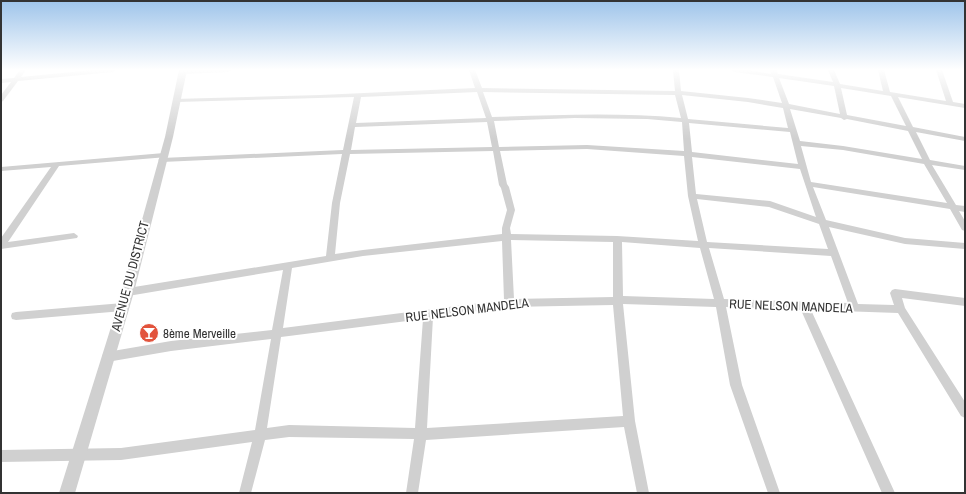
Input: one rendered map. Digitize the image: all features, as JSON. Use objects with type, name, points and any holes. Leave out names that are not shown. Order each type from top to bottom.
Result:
[{"type":"street","name":"AVENUE DU DISTRICT","points":[[60,493],[68,486],[128,292],[163,158],[177,93]]},
{"type":"street","points":[[176,100],[405,93]]},
{"type":"street","points":[[479,93],[490,120],[495,149],[511,210],[506,228],[509,303]]},
{"type":"street","points":[[678,93],[685,120],[692,196],[720,303],[736,386],[774,493]]},
{"type":"street","points":[[679,93],[748,100],[786,106],[844,118],[965,139]]},
{"type":"street","points":[[781,93],[808,184],[855,308]]},
{"type":"street","points":[[839,93],[844,118]]},
{"type":"street","points":[[885,93],[965,106]]},
{"type":"street","points":[[947,93],[950,103]]},
{"type":"street","points":[[891,94],[926,161],[965,228]]},
{"type":"street","points":[[330,258],[336,203],[358,95]]},
{"type":"street","points":[[352,125],[575,116],[647,117],[792,130]]},
{"type":"street","points":[[796,143],[926,161],[965,168]]},
{"type":"street","points":[[1,170],[163,158],[346,152],[587,147],[689,154],[803,167]]},
{"type":"street","points":[[1,245],[56,165]]},
{"type":"street","points":[[808,184],[965,209]]},
{"type":"street","points":[[692,196],[770,204],[822,222],[905,240],[965,246]]},
{"type":"street","points":[[1,245],[74,236]]},
{"type":"street","points":[[128,292],[330,258],[507,237],[617,239],[833,253]]},
{"type":"street","points":[[617,239],[618,300],[629,421],[643,493]]},
{"type":"street","points":[[245,493],[260,435],[278,334],[288,265]]},
{"type":"street","points":[[965,302],[895,293],[901,309],[965,412]]},
{"type":"street","name":"RUE NELSON MANDELA","points":[[107,356],[171,346],[278,334],[509,303],[618,300],[901,309]]},
{"type":"street","points":[[805,306],[889,493]]},
{"type":"street","points":[[16,316],[123,307]]},
{"type":"street","points":[[412,493],[421,433],[428,314]]},
{"type":"street","points":[[1,456],[79,453],[121,454],[289,431],[421,433],[629,421]]},
{"type":"place","name":"8ème Merveille","points":[[149,333]]}]
